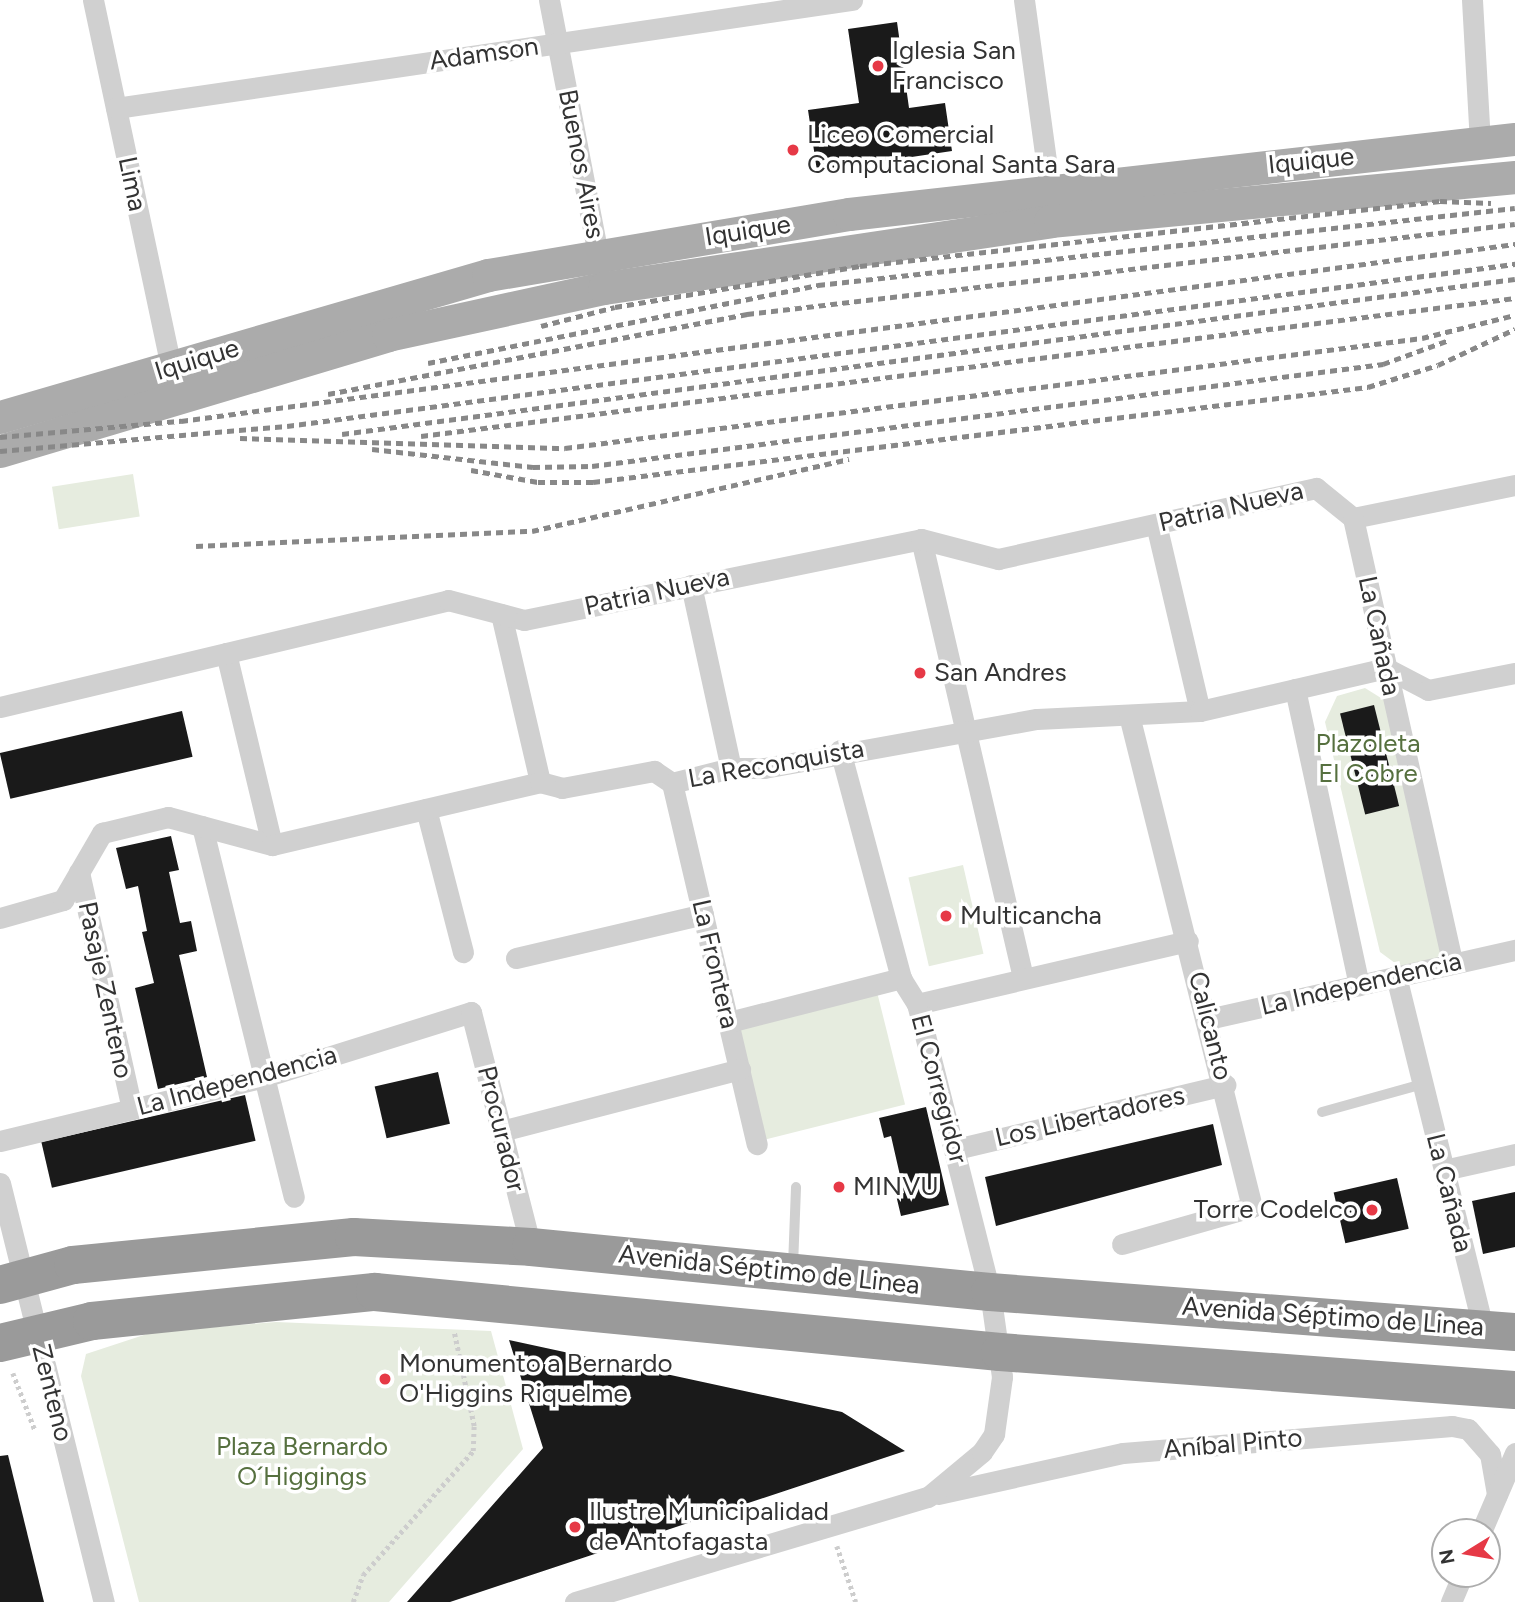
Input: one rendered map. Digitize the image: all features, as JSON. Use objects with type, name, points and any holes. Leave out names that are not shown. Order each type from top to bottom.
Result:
[{"type":"highway","name":"Avenida Séptimo de Linea","points":[[12,1282],[73,1265],[305,1240],[531,1247],[990,1292],[1499,1330]]},
{"type":"highway","points":[[0,1343],[38,1334],[248,1300],[375,1292],[1000,1352],[1515,1390]]},
{"type":"main road","name":"Iquique","points":[[0,417],[451,284],[598,255],[1050,189],[1515,139]]},
{"type":"main road","name":"Iquique","points":[[0,452],[109,422],[388,335],[604,288],[1050,221],[1515,177]]},
{"type":"main road","points":[[109,422],[138,405],[171,368]]},
{"type":"street","name":"Lima","points":[[93,0],[171,368]]},
{"type":"street","name":"Buenos Aires","points":[[549,0],[604,288]]},
{"type":"street","name":"Adamson","points":[[116,108],[852,0]]},
{"type":"street","points":[[1024,0],[1050,189]]},
{"type":"street","points":[[1472,0],[1480,142]]},
{"type":"street","points":[[1353,518],[1515,485]]},
{"type":"street","name":"Patria Nueva","points":[[0,707],[448,600],[524,620],[920,539],[998,559],[1316,488],[1353,518]]},
{"type":"street","name":"La Cañada","points":[[1353,518],[1452,964]]},
{"type":"street","points":[[1156,524],[1200,711]]},
{"type":"street","points":[[920,539],[963,733],[1023,978]]},
{"type":"street","points":[[691,586],[731,768]]},
{"type":"street","points":[[501,614],[540,782]]},
{"type":"street","points":[[226,653],[272,845]]},
{"type":"street","points":[[1386,668],[1429,690],[1515,673]]},
{"type":"street","name":"La Reconquista","points":[[0,918],[63,900],[102,833],[168,817],[272,845],[540,782],[562,788],[654,771],[672,783],[731,768],[764,768],[840,750],[963,733],[1037,719],[1200,711],[1386,668]]},
{"type":"street","points":[[1295,689],[1359,985]]},
{"type":"street","name":"Calicanto","points":[[1122,1244],[1252,1207],[1225,1085],[1129,715]]},
{"type":"street","name":"El Corregidor","points":[[840,750],[901,978],[918,1004],[990,1292],[1000,1352]]},
{"type":"street","name":"La Frontera","points":[[672,783],[757,1144]]},
{"type":"street","points":[[426,809],[463,952]]},
{"type":"street","points":[[202,826],[294,1197]]},
{"type":"street","name":"Pasaje Zenteno","points":[[79,872],[132,1109]]},
{"type":"street","points":[[516,958],[703,914]]},
{"type":"street","points":[[918,1004],[1188,941]]},
{"type":"street","name":"La Independencia","points":[[1208,1019],[1515,950]]},
{"type":"street","name":"La Cañada","points":[[1396,976],[1444,1170],[1499,1330]]},
{"type":"street","points":[[729,1022],[901,978]]},
{"type":"street","name":"La Independencia","points":[[0,1142],[264,1077],[471,1012]]},
{"type":"street","name":"Procurador","points":[[471,1012],[531,1247]]},
{"type":"street","points":[[501,1131],[740,1069]]},
{"type":"street","name":"Los Libertadores","points":[[956,1149],[1225,1085]]},
{"type":"street","points":[[1444,1170],[1515,1154]]},
{"type":"street","name":"Zenteno","points":[[0,1183],[12,1282],[38,1334],[104,1602]]},
{"type":"street","name":"Aníbal Pinto","points":[[928,1497],[982,1452],[994,1434],[1000,1352]]},
{"type":"street","name":"Aníbal Pinto","points":[[575,1602],[834,1537],[928,1497],[1123,1453],[1452,1426],[1468,1429],[1490,1454],[1497,1494]]},
{"type":"street","points":[[1487,1518],[1515,1453]]},
{"type":"lane","points":[[1322,1112],[1423,1084]]},
{"type":"lane","points":[[792,1272],[796,1187]]},
{"type":"path","points":[[353,1602],[363,1575],[473,1451],[474,1426],[453,1328]]},
{"type":"path","points":[[834,1537],[856,1602]]},
{"type":"green space","points":[[133,474],[140,516],[59,529],[52,487]]},
{"type":"green space","name":"Plazoleta El Cobre","points":[[1365,688],[1389,703],[1442,952],[1433,962],[1403,969],[1380,952],[1325,722],[1337,696]]},
{"type":"green space","name":"Multicancha","points":[[963,865],[983,954],[929,966],[908,878]]},
{"type":"green space","points":[[877,992],[905,1105],[765,1139],[737,1027]]},
{"type":"green space","name":"Plaza Bernardo O´Higgings","points":[[276,1322],[491,1331],[523,1449],[389,1602],[139,1602],[81,1376],[86,1354],[153,1332]]},
{"type":"building","name":"Iglesia San Francisco","points":[[897,22],[909,108],[945,103],[952,151],[817,171],[808,110],[859,103],[848,29]]},
{"type":"building","points":[[1374,705],[1399,806],[1365,814],[1340,713]]},
{"type":"building","points":[[182,711],[193,757],[10,799],[0,753]]},
{"type":"building","points":[[171,836],[179,870],[169,872],[180,923],[191,921],[197,951],[179,955],[207,1077],[158,1089],[135,988],[154,983],[142,932],[147,931],[138,886],[126,889],[116,848]]},
{"type":"building","points":[[438,1072],[450,1124],[387,1138],[375,1087]]},
{"type":"building","points":[[245,1095],[256,1141],[52,1188],[41,1142]]},
{"type":"building","points":[[926,1107],[949,1205],[901,1216],[896,1195],[904,1193],[891,1136],[884,1138],[879,1118]]},
{"type":"building","points":[[1213,1124],[1222,1165],[996,1226],[985,1177]]},
{"type":"building","name":"Torre Codelco","points":[[1397,1178],[1409,1229],[1345,1243],[1334,1193]]},
{"type":"building","points":[[1515,1192],[1515,1247],[1483,1254],[1472,1201]]},
{"type":"building","name":"Ilustre Municipalidad de Antofagasta","points":[[509,1340],[842,1412],[905,1451],[450,1602],[407,1602],[543,1448]]},
{"type":"building","points":[[8,1455],[44,1602],[0,1602],[0,1456]]},
{"type":"railway","points":[[541,326],[615,307],[860,266],[1440,201],[1491,203]]},
{"type":"railway","points":[[428,363],[818,285],[1515,208]]},
{"type":"railway","points":[[328,394],[747,314],[1515,224]]},
{"type":"railway","points":[[0,437],[181,421],[1515,244]]},
{"type":"railway","points":[[0,451],[287,426],[1515,264]]},
{"type":"railway","points":[[342,434],[1515,279]]},
{"type":"railway","points":[[421,436],[1515,298]]},
{"type":"railway","points":[[240,438],[565,448],[1422,338],[1515,315]]},
{"type":"railway","points":[[471,470],[538,482],[593,482],[1368,387],[1438,365],[1515,329]]},
{"type":"railway","points":[[372,449],[533,467],[592,466],[1383,364],[1449,340]]},
{"type":"railway","points":[[196,546],[532,531],[849,459]]},
{"type":"place","name":"Iglesia San Francisco","points":[[878,66]]},
{"type":"place","name":"Liceo Comercial Computacional Santa Sara","points":[[793,150]]},
{"type":"place","name":"San Andres","points":[[920,673]]},
{"type":"place","name":"Multicancha","points":[[946,916]]},
{"type":"place","name":"MINVU","points":[[839,1187]]},
{"type":"place","name":"Torre Codelco","points":[[1372,1210]]},
{"type":"place","name":"Monumento a Bernardo O'Higgins Riquelme","points":[[385,1379]]},
{"type":"place","name":"Ilustre Municipalidad de Antofagasta","points":[[575,1527]]}]
